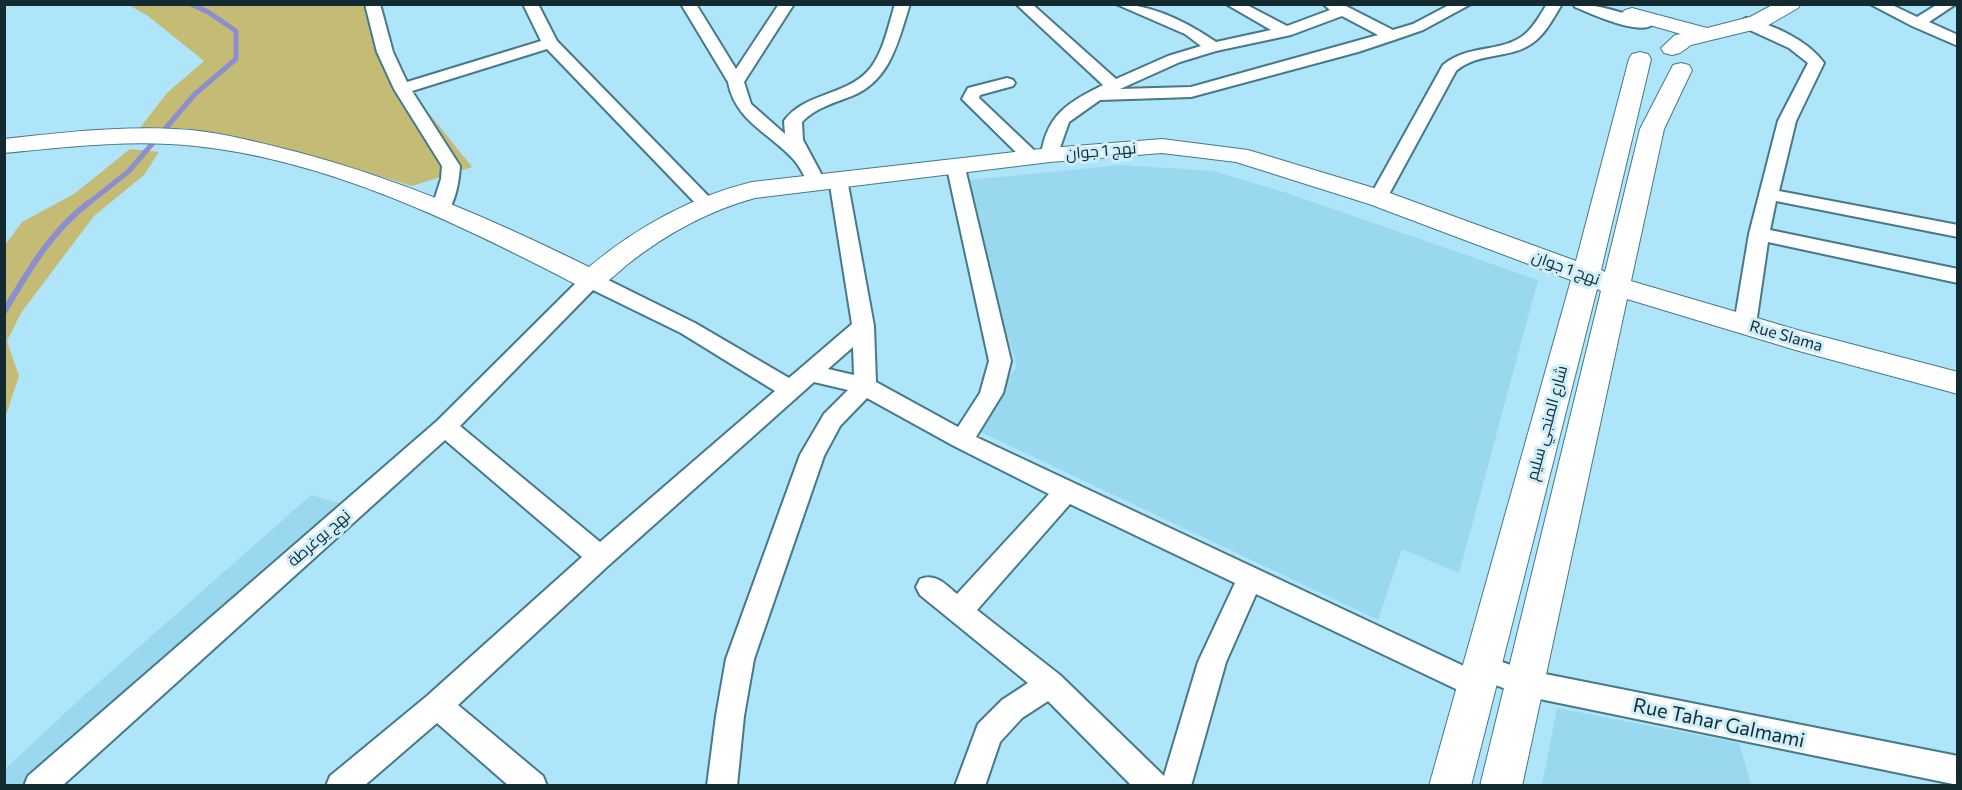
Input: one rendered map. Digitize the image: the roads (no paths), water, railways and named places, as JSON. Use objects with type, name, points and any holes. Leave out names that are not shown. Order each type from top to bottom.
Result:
[{"type":"main road","points":[[1665,56],[1752,24],[1791,4]]},
{"type":"main road","points":[[1635,17],[1705,34]]},
{"type":"main road","points":[[1635,17],[1665,56]]},
{"type":"main road","points":[[1635,17],[1659,35],[1665,56]]},
{"type":"main road","points":[[1665,56],[1683,40],[1752,24]]},
{"type":"main road","name":"شارع المنجي سليم","points":[[1501,786],[1525,683],[1601,281],[1652,129],[1665,56]]},
{"type":"main road","name":"شارع المنجي سليم","points":[[1450,786],[1479,677],[1601,281],[1665,56]]},
{"type":"main road","points":[[4,146],[140,136],[224,142],[333,168],[441,207],[591,280]]},
{"type":"main road","name":"نهج 1 جوان","points":[[591,280],[625,251],[664,225],[707,204],[752,190],[1041,157],[1162,146],[1195,148],[1239,155],[1378,198],[1601,281]]},
{"type":"main road","name":"Rue Slama","points":[[1601,281],[1744,324],[1958,383]]},
{"type":"street","points":[[372,4],[385,52],[402,88],[451,166],[450,179],[441,207]]},
{"type":"street","points":[[530,4],[550,43],[707,204]]},
{"type":"street","points":[[688,4],[736,82],[737,93],[744,106],[827,180],[863,326],[866,386],[832,420],[812,455],[740,659],[730,716],[722,786]]},
{"type":"street","points":[[736,82],[787,4]]},
{"type":"street","points":[[801,158],[794,140],[793,121],[801,112],[857,87],[874,74],[884,59],[903,4]]},
{"type":"street","points":[[1023,4],[1114,86]]},
{"type":"street","points":[[1123,4],[1190,31],[1213,46]]},
{"type":"street","points":[[1233,4],[1286,32]]},
{"type":"street","points":[[1436,4],[1459,8]]},
{"type":"street","points":[[1378,198],[1449,68],[1457,60],[1470,53],[1524,42],[1533,34],[1555,4]]},
{"type":"street","points":[[1580,4],[1635,17]]},
{"type":"street","points":[[1877,4],[1958,41]]},
{"type":"street","points":[[1917,23],[1949,5],[1958,8]]},
{"type":"street","points":[[1006,83],[974,92],[970,99],[1041,157],[1059,121],[1076,105],[1174,59],[1213,46],[1286,32],[1336,8],[1392,36]]},
{"type":"street","points":[[1097,95],[1191,92],[1352,49],[1418,27],[1459,8]]},
{"type":"street","points":[[1744,324],[1759,234],[1787,121],[1816,63],[1813,57],[1804,50],[1752,24]]},
{"type":"street","points":[[402,88],[550,43]]},
{"type":"street","points":[[956,168],[1000,361],[999,375],[994,388],[962,440]]},
{"type":"street","points":[[1768,194],[1958,231]]},
{"type":"street","points":[[1759,234],[1958,276]]},
{"type":"street","points":[[591,280],[688,328],[791,390]]},
{"type":"street","name":"نهج يوغرطة","points":[[39,786],[445,427],[591,280]]},
{"type":"street","points":[[341,786],[437,705],[600,557],[863,326]]},
{"type":"street","name":"Rue Tahar Galmami","points":[[812,373],[866,386],[962,440],[1066,491],[1250,578],[1479,677],[1525,683],[1958,771]]},
{"type":"street","points":[[445,427],[600,557]]},
{"type":"street","points":[[959,611],[1066,491]]},
{"type":"street","points":[[1176,786],[1212,662],[1250,578]]},
{"type":"street","points":[[929,587],[1050,684],[1154,786]]},
{"type":"street","points":[[970,786],[988,734],[1012,709],[1050,684]]},
{"type":"street","points":[[437,705],[532,786]]},
{"type":"waterway","points":[[86,205],[128,172],[195,94],[236,59],[236,31],[208,12],[191,4]]},
{"type":"waterway","points":[[4,312],[31,267],[51,240],[88,203]]}]
